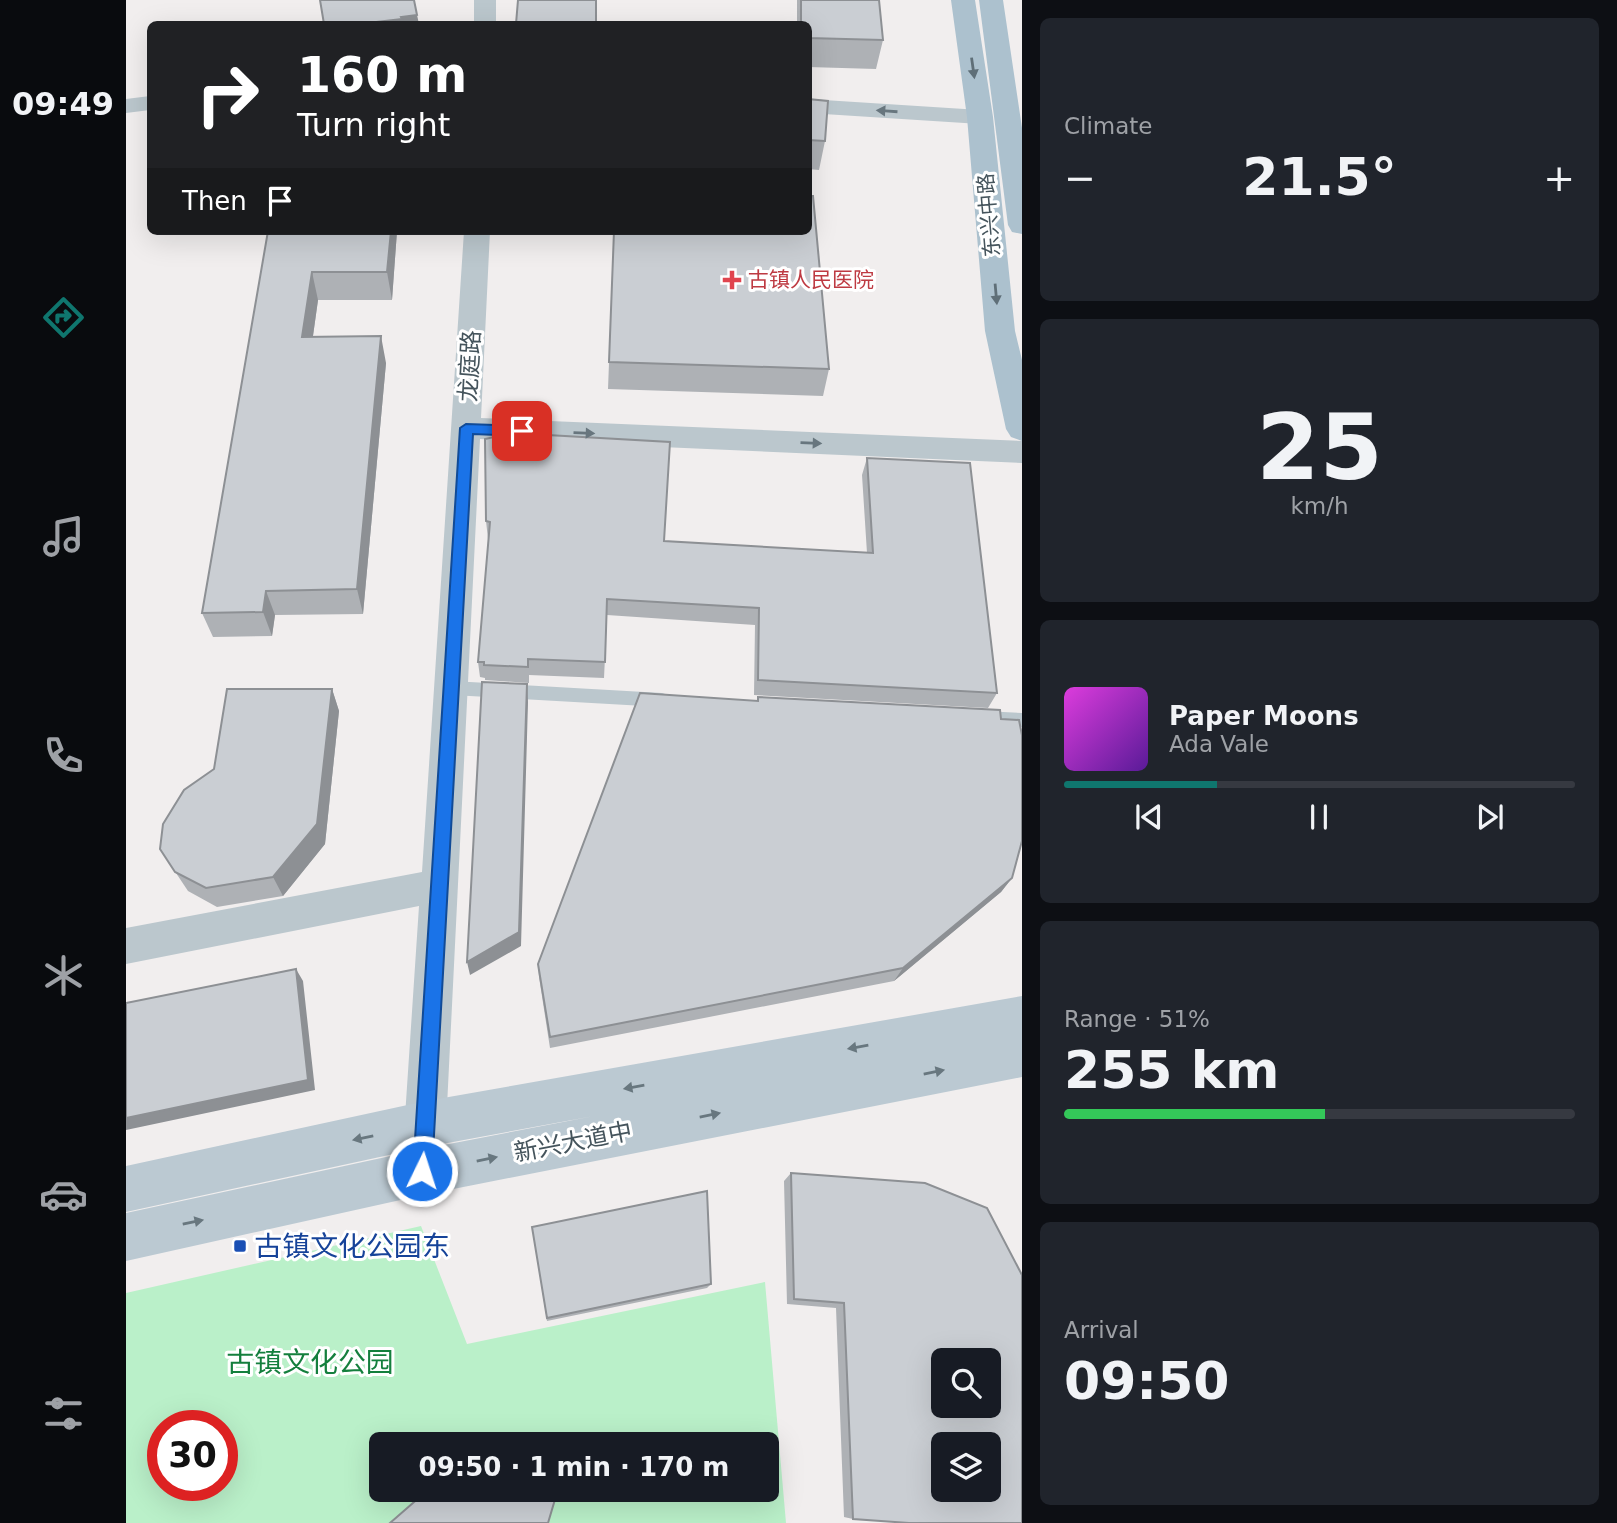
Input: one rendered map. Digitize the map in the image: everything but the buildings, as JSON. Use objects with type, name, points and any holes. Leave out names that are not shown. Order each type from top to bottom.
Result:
[{"type":"main road","name":"东兴中路","points":[[963,0],[980,117],[1000,331],[1022,429]]},
{"type":"main road","name":"东兴中路","points":[[991,0],[1022,225]]},
{"type":"main road","name":"新兴大道中","points":[[126,1237],[422,1171],[816,1075],[1022,1017]]},
{"type":"main road","name":"新兴大道中","points":[[126,1189],[426,1124],[816,1075],[1022,1055]]},
{"type":"street","points":[[485,0],[485,21]]},
{"type":"street","points":[[126,106],[147,103]]},
{"type":"street","points":[[812,106],[980,117]]},
{"type":"street","name":"龙庭路","points":[[422,1171],[441,885],[477,235]]},
{"type":"street","points":[[466,428],[1022,453]]},
{"type":"street","points":[[126,946],[441,885]]},
{"type":"lane","points":[[452,688],[675,700]]},
{"type":"lane","points":[[966,717],[1022,720]]},
{"type":"green space","name":"古镇文化公园","points":[[421,1226],[467,1344],[765,1282],[778,1432],[369,1432],[369,1502],[779,1502],[779,1443],[786,1523],[126,1523],[126,1293]]},
{"type":"place","name":"古镇人民医院","points":[[732,280]]},
{"type":"place","name":"古镇文化公园东","points":[[240,1246]]},
{"type":"route","points":[[422,1171],[466,428],[522,431]]}]
